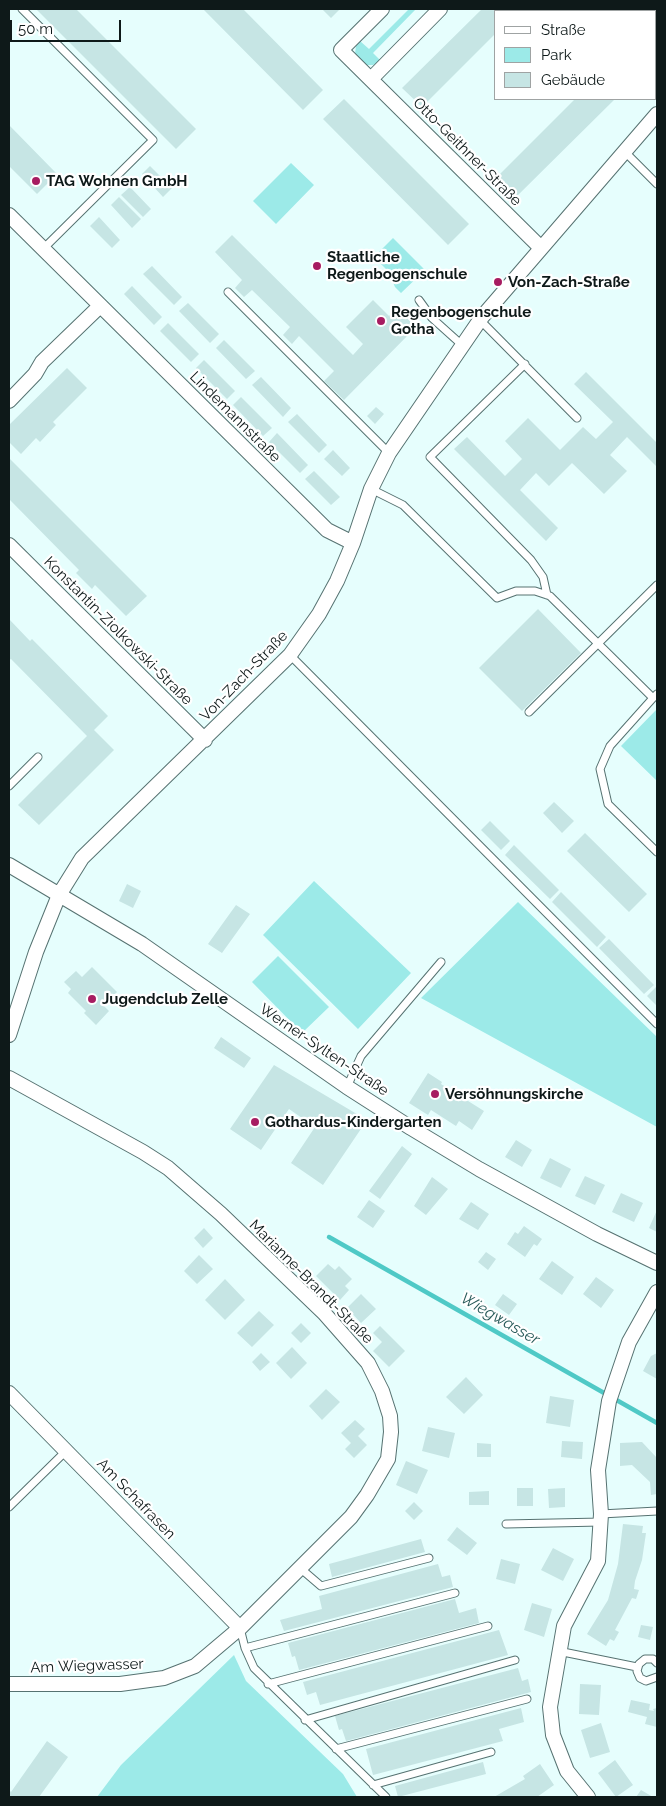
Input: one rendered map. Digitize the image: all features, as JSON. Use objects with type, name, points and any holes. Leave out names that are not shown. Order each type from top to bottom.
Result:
[{"type":"street","name":"Otto-Geithner-Straße","points":[[382,9],[341,50],[540,247]]},
{"type":"street","points":[[371,79],[440,9]]},
{"type":"street","name":"Von-Zach-Straße","points":[[9,1035],[36,952],[58,895],[82,858],[290,655],[319,614],[337,581],[353,543],[371,489],[389,453],[462,345],[540,247],[657,114]]},
{"type":"street","name":"Lindemannstraße","points":[[9,215],[327,530],[353,543]]},
{"type":"street","points":[[9,401],[36,374],[42,362],[100,306]]},
{"type":"street","name":"Konstantin-Ziolkowski-Straße","points":[[9,545],[204,740]]},
{"type":"street","name":"Werner-Sylten-Straße","points":[[9,865],[142,944],[347,1087],[478,1169],[597,1234],[657,1263]]},
{"type":"street","name":"Marianne-Brandt-Straße","points":[[9,1078],[143,1152],[168,1168],[221,1214],[324,1313],[368,1363],[382,1391],[390,1416],[391,1432],[388,1459],[367,1495],[351,1517],[240,1628]]},
{"type":"street","points":[[582,1795],[567,1771],[553,1735],[550,1707],[558,1651],[564,1626],[598,1561],[601,1518],[598,1470],[609,1401],[629,1342],[657,1292]]},
{"type":"street","name":"Am Schafrasen","points":[[9,1393],[240,1628]]},
{"type":"street","name":"Am Wiegwasser","points":[[9,1684],[120,1684],[164,1678],[195,1666],[240,1628]]},
{"type":"lane","points":[[22,9],[152,140],[43,249]]},
{"type":"lane","points":[[624,150],[657,184]]},
{"type":"lane","points":[[228,292],[389,453]]},
{"type":"lane","points":[[419,300],[432,318],[462,345]]},
{"type":"lane","points":[[480,320],[577,418]]},
{"type":"lane","points":[[524,364],[430,456],[531,560],[544,577],[547,595]]},
{"type":"lane","points":[[371,489],[403,505],[497,598],[516,591],[535,590],[547,595],[655,696],[610,746],[600,769],[608,804],[657,852]]},
{"type":"lane","points":[[529,712],[657,585]]},
{"type":"lane","points":[[290,655],[657,1024]]},
{"type":"lane","points":[[9,786],[38,757]]},
{"type":"lane","points":[[347,1087],[361,1056],[441,962]]},
{"type":"lane","points":[[9,1507],[66,1451]]},
{"type":"lane","points":[[506,1524],[601,1518],[657,1511]]},
{"type":"lane","points":[[300,1568],[321,1586],[428,1558]]},
{"type":"lane","points":[[245,1648],[455,1593]]},
{"type":"lane","points":[[268,1684],[488,1626]]},
{"type":"lane","points":[[240,1628],[245,1648],[254,1668],[268,1684],[386,1797]]},
{"type":"lane","points":[[558,1651],[637,1667]]},
{"type":"lane","points":[[637,1667],[645,1659],[653,1659],[657,1663]]},
{"type":"lane","points":[[305,1720],[515,1660]]},
{"type":"lane","points":[[637,1667],[638,1675],[643,1680],[650,1681],[657,1677]]},
{"type":"lane","points":[[336,1749],[527,1700]]},
{"type":"lane","points":[[372,1784],[491,1752]]},
{"type":"green space","points":[[409,9],[416,9],[373,53],[381,61],[373,65],[366,65],[359,60],[355,54],[356,46],[360,41],[369,49]]},
{"type":"green space","points":[[291,163],[314,185],[276,224],[253,201]]},
{"type":"green space","points":[[393,238],[425,270],[401,293],[395,287],[388,271],[374,257]]},
{"type":"green space","points":[[657,709],[657,781],[621,746]]},
{"type":"green space","points":[[314,881],[411,973],[358,1029],[263,935]]},
{"type":"green space","points":[[518,902],[657,1037],[657,1127],[421,998]]},
{"type":"green space","points":[[278,956],[329,1007],[302,1033],[252,982]]},
{"type":"green space","points":[[234,1655],[246,1681],[343,1774],[357,1797],[97,1797],[121,1765]]},
{"type":"building","points":[[36,9],[76,9],[196,129],[176,149]]},
{"type":"building","points":[[203,9],[243,9],[323,90],[303,110]]},
{"type":"building","points":[[322,9],[340,9],[331,18]]},
{"type":"building","points":[[482,9],[521,9],[493,10],[493,36],[422,107],[402,88]]},
{"type":"building","points":[[344,99],[469,224],[448,245],[323,119]]},
{"type":"building","points":[[574,100],[614,100],[513,200],[494,180]]},
{"type":"building","points":[[9,125],[57,174],[37,194],[9,166]]},
{"type":"building","points":[[150,166],[172,188],[163,197],[142,174]]},
{"type":"building","points":[[130,187],[151,209],[143,217],[121,195]]},
{"type":"building","points":[[119,197],[141,219],[132,228],[111,205]]},
{"type":"building","points":[[99,217],[120,240],[112,248],[90,226]]},
{"type":"building","name":"Regenbogenschule Gotha","points":[[232,235],[353,355],[363,344],[346,327],[373,300],[389,316],[397,308],[416,327],[344,400],[324,381],[334,371],[299,336],[292,344],[283,335],[290,327],[252,290],[244,297],[235,288],[242,280],[215,252]]},
{"type":"building","points":[[152,266],[182,297],[174,305],[143,274]]},
{"type":"building","points":[[132,286],[162,317],[154,325],[124,294]]},
{"type":"building","points":[[188,303],[219,334],[210,343],[179,311]]},
{"type":"building","points":[[168,323],[199,354],[191,362],[160,331]]},
{"type":"building","points":[[224,340],[255,371],[246,379],[216,348]]},
{"type":"building","points":[[204,360],[235,391],[227,399],[196,368]]},
{"type":"building","points":[[67,368],[87,388],[53,422],[56,425],[40,442],[36,438],[21,454],[9,442],[9,425]]},
{"type":"building","points":[[586,372],[657,443],[657,467],[627,437],[610,455],[627,471],[604,494],[572,463],[549,486],[536,473],[520,490],[558,528],[546,541],[454,449],[467,437],[505,476],[522,459],[505,441],[528,418],[560,450],[583,427],[596,439],[613,422],[574,384]]},
{"type":"building","points":[[261,377],[291,408],[283,417],[252,385]]},
{"type":"building","points":[[241,397],[272,428],[263,436],[233,405]]},
{"type":"building","points":[[376,407],[384,414],[375,424],[367,416]]},
{"type":"building","points":[[297,414],[327,445],[319,453],[288,422]]},
{"type":"building","points":[[277,433],[308,465],[300,473],[269,442]]},
{"type":"building","points":[[333,450],[350,468],[342,476],[324,459]]},
{"type":"building","points":[[9,458],[147,596],[126,616],[95,585],[92,589],[76,573],[79,570],[9,499]]},
{"type":"building","points":[[314,471],[340,497],[331,505],[305,479]]},
{"type":"building","points":[[538,609],[581,653],[522,711],[479,668]]},
{"type":"building","points":[[9,619],[30,641],[32,639],[108,716],[94,730],[114,750],[39,825],[18,805],[87,736],[11,659],[9,660]]},
{"type":"building","points":[[554,802],[574,821],[562,833],[543,813]]},
{"type":"building","points":[[490,821],[510,841],[501,850],[481,830]]},
{"type":"building","points":[[585,833],[647,894],[629,912],[567,851]]},
{"type":"building","points":[[514,845],[559,890],[550,899],[505,855]]},
{"type":"building","points":[[127,884],[141,891],[133,908],[119,901]]},
{"type":"building","points":[[561,892],[606,937],[597,947],[552,902]]},
{"type":"building","points":[[236,905],[250,914],[222,953],[208,944]]},
{"type":"building","points":[[609,939],[654,985],[644,994],[599,948]]},
{"type":"building","name":"Jugendclub Zelle","points":[[92,967],[117,992],[104,1006],[109,1011],[96,1025],[84,1013],[86,1011],[68,993],[71,989],[64,982],[76,971],[82,977]]},
{"type":"building","points":[[657,988],[657,1006],[647,996]]},
{"type":"building","points":[[221,1037],[251,1058],[244,1068],[214,1048]]},
{"type":"building","points":[[274,1065],[367,1120],[323,1185],[291,1163],[315,1127],[289,1109],[261,1150],[230,1129]]},
{"type":"building","name":"Versöhnungskirche","points":[[428,1073],[442,1082],[441,1084],[484,1111],[472,1130],[459,1121],[456,1126],[431,1110],[428,1115],[409,1103]]},
{"type":"building","points":[[516,1140],[532,1150],[522,1167],[505,1157]]},
{"type":"building","points":[[402,1146],[412,1154],[380,1199],[369,1191]]},
{"type":"building","points":[[550,1158],[571,1169],[561,1188],[540,1178]]},
{"type":"building","points":[[585,1176],[605,1185],[595,1205],[575,1196]]},
{"type":"building","points":[[432,1177],[448,1189],[426,1215],[414,1206]]},
{"type":"building","points":[[621,1193],[643,1203],[634,1222],[612,1212]]},
{"type":"building","points":[[369,1200],[385,1211],[373,1228],[357,1217]]},
{"type":"building","points":[[471,1202],[489,1214],[478,1230],[459,1219]]},
{"type":"building","points":[[657,1210],[657,1232],[649,1228]]},
{"type":"building","points":[[524,1226],[542,1239],[537,1246],[534,1244],[525,1257],[507,1244],[515,1232],[518,1234]]},
{"type":"building","points":[[204,1228],[213,1238],[203,1248],[194,1238]]},
{"type":"building","points":[[486,1252],[496,1259],[488,1270],[478,1262]]},
{"type":"building","points":[[199,1255],[213,1269],[197,1284],[184,1271]]},
{"type":"building","points":[[552,1261],[574,1277],[562,1295],[539,1279]]},
{"type":"building","points":[[328,1264],[335,1270],[339,1266],[352,1279],[345,1286],[349,1290],[340,1300],[316,1276]]},
{"type":"building","points":[[596,1277],[614,1290],[601,1308],[583,1294]]},
{"type":"building","points":[[225,1279],[245,1300],[225,1320],[205,1300]]},
{"type":"building","points":[[361,1294],[376,1309],[361,1323],[347,1308]]},
{"type":"building","points":[[503,1294],[517,1304],[509,1315],[495,1305]]},
{"type":"building","points":[[259,1311],[274,1325],[252,1347],[237,1333]]},
{"type":"building","points":[[301,1323],[311,1333],[301,1343],[291,1333]]},
{"type":"building","points":[[380,1326],[405,1351],[389,1367],[373,1351],[382,1342],[373,1333]]},
{"type":"building","points":[[292,1347],[307,1363],[291,1379],[276,1363]]},
{"type":"building","points":[[261,1353],[270,1362],[260,1371],[252,1362]]},
{"type":"building","points":[[657,1353],[657,1379],[643,1371],[651,1356]]},
{"type":"building","points":[[466,1377],[483,1395],[464,1414],[446,1397]]},
{"type":"building","points":[[326,1389],[340,1402],[322,1420],[309,1406]]},
{"type":"building","points":[[550,1396],[574,1400],[570,1427],[546,1423]]},
{"type":"building","points":[[355,1420],[365,1429],[358,1436],[367,1445],[354,1458],[345,1449],[351,1443],[341,1433]]},
{"type":"building","points":[[428,1427],[455,1433],[449,1458],[422,1451]]},
{"type":"building","points":[[562,1441],[583,1442],[582,1459],[561,1457]]},
{"type":"building","points":[[642,1442],[657,1458],[657,1494],[651,1495],[650,1482],[632,1465],[620,1466],[620,1443]]},
{"type":"building","points":[[477,1443],[491,1444],[491,1457],[477,1457]]},
{"type":"building","points":[[406,1461],[428,1470],[417,1494],[396,1485]]},
{"type":"building","points":[[517,1488],[533,1488],[533,1506],[517,1506]]},
{"type":"building","points":[[565,1488],[565,1507],[549,1508],[548,1489]]},
{"type":"building","points":[[489,1491],[489,1505],[469,1505],[469,1492]]},
{"type":"building","points":[[414,1502],[423,1511],[414,1520],[405,1511]]},
{"type":"building","points":[[623,1524],[643,1526],[642,1533],[646,1533],[642,1560],[634,1589],[639,1590],[636,1599],[632,1598],[615,1630],[619,1632],[614,1641],[610,1639],[606,1646],[587,1634],[608,1600],[618,1564]]},
{"type":"building","points":[[457,1527],[477,1543],[467,1555],[447,1540]]},
{"type":"building","points":[[421,1539],[425,1552],[332,1577],[329,1564]]},
{"type":"building","points":[[553,1548],[574,1559],[563,1581],[541,1570]]},
{"type":"building","points":[[501,1559],[520,1564],[515,1584],[496,1579]]},
{"type":"building","points":[[438,1564],[442,1577],[450,1575],[453,1587],[284,1631],[280,1620],[322,1609],[319,1596]]},
{"type":"building","points":[[455,1599],[459,1613],[476,1608],[479,1623],[299,1670],[295,1656],[292,1657],[288,1643]]},
{"type":"building","points":[[532,1603],[552,1609],[544,1637],[524,1630]]},
{"type":"building","points":[[641,1625],[653,1627],[650,1640],[638,1637]]},
{"type":"building","points":[[499,1630],[508,1655],[320,1705],[316,1692],[307,1695],[303,1682]]},
{"type":"building","points":[[518,1668],[522,1681],[528,1679],[531,1692],[346,1741],[342,1729],[339,1730],[335,1716]]},
{"type":"building","points":[[580,1684],[601,1685],[599,1715],[579,1714]]},
{"type":"building","points":[[631,1700],[650,1704],[649,1710],[654,1711],[653,1709],[657,1708],[657,1727],[645,1724],[647,1717],[628,1712]]},
{"type":"building","points":[[521,1708],[524,1722],[499,1729],[503,1741],[373,1775],[366,1749]]},
{"type":"building","points":[[601,1723],[610,1752],[590,1758],[581,1730]]},
{"type":"building","points":[[47,1741],[68,1757],[39,1797],[9,1797],[9,1790],[11,1792]]},
{"type":"building","points":[[615,1760],[633,1785],[616,1797],[598,1773]]},
{"type":"building","points":[[483,1762],[486,1774],[398,1797],[395,1786]]},
{"type":"building","points":[[540,1764],[554,1785],[537,1797],[494,1797],[525,1779],[523,1776]]},
{"type":"building","points":[[641,1790],[653,1797],[636,1797]]},
{"type":"waterway","name":"Wiegwasser","points":[[329,1237],[657,1423]]},
{"type":"place","name":"TAG Wohnen GmbH","points":[[36,181]]},
{"type":"place","name":"Staatliche Regenbogenschule","points":[[317,266]]},
{"type":"place","name":"Von-Zach-Straße","points":[[498,282]]},
{"type":"place","name":"Regenbogenschule Gotha","points":[[381,321]]},
{"type":"place","name":"Jugendclub Zelle","points":[[92,999]]},
{"type":"place","name":"Versöhnungskirche","points":[[435,1094]]},
{"type":"place","name":"Gothardus-Kindergarten","points":[[255,1122]]}]
